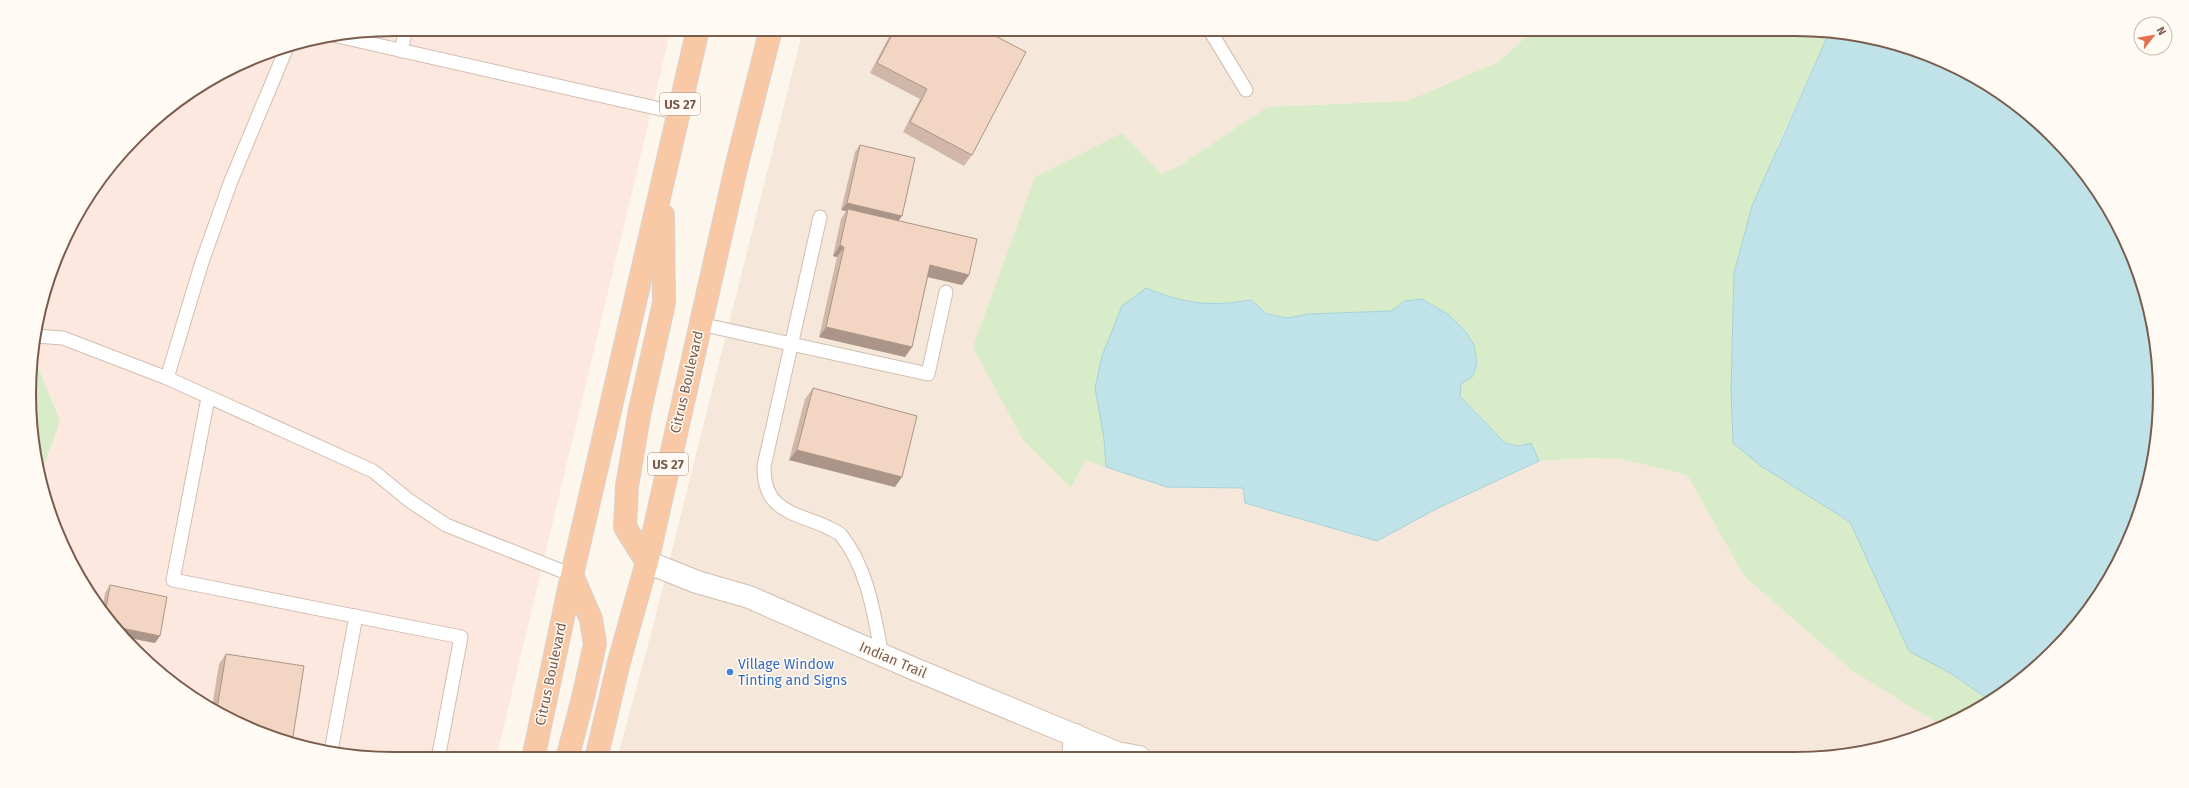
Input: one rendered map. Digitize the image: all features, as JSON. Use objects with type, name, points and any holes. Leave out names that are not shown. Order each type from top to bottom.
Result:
[{"type":"highway","name":"Citrus Boulevard","points":[[535,752],[572,575],[662,178],[696,36]]},
{"type":"highway","name":"Citrus Boulevard","points":[[598,752],[619,662],[647,562],[700,324],[769,36]]},
{"type":"highway","points":[[647,562],[625,526],[627,486],[640,410],[664,303],[662,178]]},
{"type":"highway","points":[[569,752],[584,698],[595,644],[591,619],[572,575]]},
{"type":"street","name":"Indian Trail","points":[[647,562],[697,582],[749,597],[882,656],[1115,752]]},
{"type":"street","points":[[1073,752],[1075,735]]},
{"type":"lane","points":[[401,50],[404,36]]},
{"type":"lane","points":[[1213,36],[1246,90]]},
{"type":"lane","points":[[350,39],[678,113]]},
{"type":"lane","points":[[167,378],[202,262],[228,188],[284,53]]},
{"type":"lane","points":[[820,217],[764,466],[763,482],[770,497],[781,506],[793,515],[839,533],[853,551],[862,571],[873,607],[882,656]]},
{"type":"lane","points":[[700,324],[928,374],[946,292]]},
{"type":"lane","points":[[41,336],[63,338],[167,378],[208,398],[373,471],[410,501],[446,525],[572,575]]},
{"type":"lane","points":[[208,398],[173,580],[461,637],[439,752]]},
{"type":"lane","points":[[332,746],[356,616]]},
{"type":"shaded area","points":[[394,36],[669,36],[498,752],[371,751],[347,749],[301,740],[257,725],[236,715],[195,692],[176,678],[141,647],[110,612],[84,573],[63,531],[48,487],[44,467],[60,421],[37,365],[39,347],[48,301],[63,257],[84,215],[110,176],[141,141],[158,125],[195,96],[257,63],[301,48],[347,39]]},
{"type":"shaded area","points":[[801,36],[1527,36],[1498,62],[1407,101],[1267,107],[1182,164],[1161,174],[1072,487],[1086,460],[1167,487],[1243,488],[1245,503],[1377,541],[1438,508],[1539,461],[1590,458],[1620,459],[1687,475],[1744,576],[1854,672],[1937,723],[1888,740],[1865,745],[1842,749],[1795,752],[619,752],[653,626]]},
{"type":"green space","points":[[1527,36],[1795,36],[1827,38],[1777,147],[1761,466],[1850,522],[1869,559],[1952,674],[1985,697],[1937,723],[1854,672],[1744,576],[1687,475],[1620,459],[1590,458],[1539,461],[1531,443],[1519,446],[1505,443],[1460,395],[1461,384],[1473,376],[1477,363],[1435,307],[1422,299],[1405,301],[1391,311],[1308,314],[1288,318],[1267,314],[1251,300],[1223,303],[1198,303],[1173,298],[1146,288],[1104,439],[1106,467],[1086,460],[1071,488],[1023,440],[973,347],[1035,177],[1122,133],[1161,174],[1182,164],[1267,107],[1407,101],[1498,62]]},
{"type":"green space","points":[[37,365],[60,421],[44,467],[37,417],[36,394]]},
{"type":"water","points":[[1827,38],[1842,39],[1888,48],[1932,63],[1974,84],[2013,110],[2048,141],[2079,176],[2105,215],[2126,257],[2141,301],[2146,324],[2150,347],[2153,394],[2150,441],[2141,487],[2134,509],[2126,531],[2105,573],[2079,612],[2048,647],[2031,663],[2013,678],[1985,697],[1952,674],[1909,651],[1850,522],[1761,466],[1733,443],[1731,389],[1734,273],[1752,206]]},
{"type":"water","points":[[1146,288],[1173,298],[1198,303],[1223,303],[1251,300],[1267,314],[1288,318],[1308,314],[1391,311],[1405,301],[1422,299],[1449,315],[1466,332],[1474,345],[1477,363],[1473,376],[1461,384],[1460,396],[1505,443],[1519,446],[1531,443],[1539,461],[1438,508],[1377,541],[1245,503],[1243,488],[1167,487],[1106,467],[1104,439],[1095,388],[1102,356],[1122,306]]},
{"type":"building","points":[[891,36],[995,36],[1026,52],[972,155],[910,122],[927,89],[877,63]]},
{"type":"building","points":[[860,145],[915,158],[902,216],[847,203]]},
{"type":"building","points":[[848,209],[977,239],[969,275],[930,265],[912,347],[826,327],[844,247],[840,245]]},
{"type":"building","points":[[813,388],[917,416],[902,477],[797,450]]},
{"type":"building","points":[[110,585],[167,597],[160,636],[124,629],[106,607]]},
{"type":"building","points":[[226,654],[304,666],[293,737],[257,725],[218,705]]},
{"type":"place","name":"Village Window Tinting and Signs","points":[[730,672]]}]
